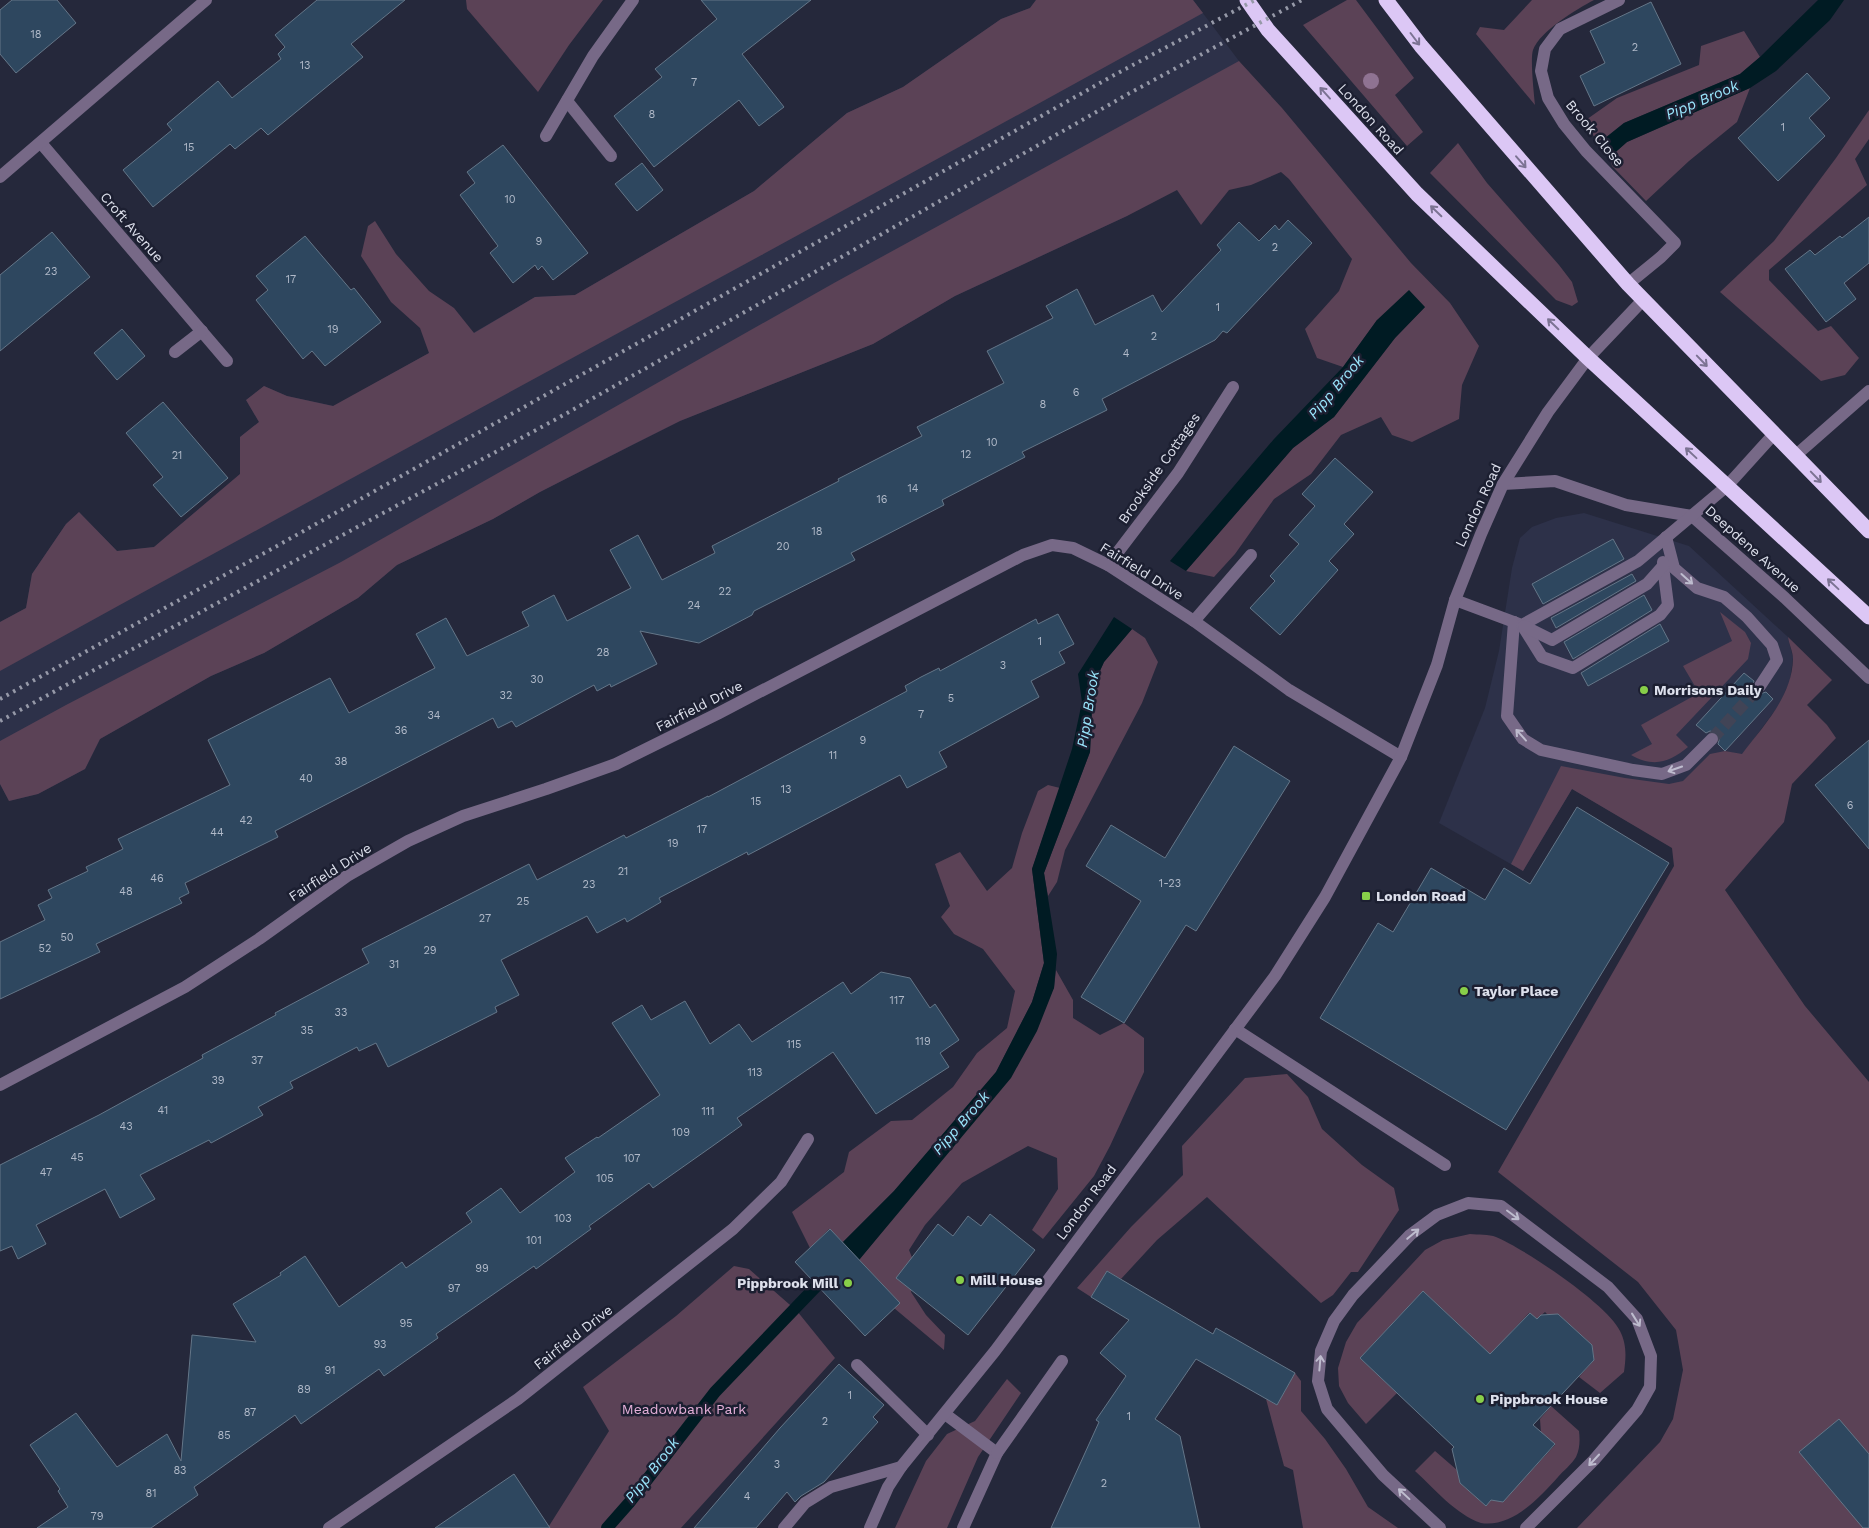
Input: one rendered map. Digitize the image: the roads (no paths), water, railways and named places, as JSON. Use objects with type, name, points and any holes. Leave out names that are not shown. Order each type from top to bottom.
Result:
[{"type":"highway","name":"London Road","points":[[1247,0],[1268,30],[1417,194],[1588,358]]},
{"type":"highway","points":[[1386,0],[1421,46],[1628,284],[1869,531]]},
{"type":"highway","name":"Deepdene Avenue","points":[[1588,358],[1869,617]]},
{"type":"street","points":[[0,177],[206,0]]},
{"type":"street","points":[[546,136],[593,56],[633,0]]},
{"type":"street","name":"Brook Close","points":[[1619,0],[1560,30],[1545,49],[1541,72],[1548,98],[1564,124],[1586,150],[1675,243],[1628,284]]},
{"type":"street","points":[[567,101],[611,156]]},
{"type":"street","name":"Croft Avenue","points":[[41,143],[228,361]]},
{"type":"street","name":"London Road","points":[[870,1528],[888,1487],[901,1467],[1001,1343],[1235,1030],[1275,976],[1325,897],[1400,758],[1437,665],[1455,600],[1503,484],[1548,412],[1588,358],[1643,300]]},
{"type":"street","points":[[175,352],[202,331]]},
{"type":"street","name":"Brookside Cottages","points":[[1108,565],[1178,472],[1232,387]]},
{"type":"street","points":[[1795,456],[1869,391]]},
{"type":"street","points":[[1518,623],[1638,561],[1727,486],[1774,434]]},
{"type":"street","name":"Deepdene Avenue","points":[[1503,484],[1555,480],[1626,505],[1692,516],[1785,598],[1869,678]]},
{"type":"street","points":[[1518,623],[1542,657],[1573,668],[1660,616],[1668,605],[1663,566],[1666,537]]},
{"type":"street","points":[[1666,537],[1674,568],[1696,588],[1724,597],[1772,645],[1777,660],[1760,686]]},
{"type":"street","name":"Fairfield Drive","points":[[0,1085],[185,987],[259,939],[347,876],[408,841],[463,816],[616,764],[719,713],[1023,555],[1052,545],[1073,548],[1108,565],[1194,621],[1289,690],[1400,758]]},
{"type":"street","points":[[1194,621],[1251,555]]},
{"type":"street","points":[[1455,600],[1518,623],[1552,640],[1647,584],[1663,566]]},
{"type":"street","points":[[1518,623],[1507,716],[1523,739],[1541,750],[1633,770],[1662,774],[1686,766],[1712,739]]},
{"type":"street","points":[[1235,1030],[1445,1165]]},
{"type":"street","name":"Fairfield Drive","points":[[329,1528],[518,1400],[732,1229],[781,1182],[808,1139]]},
{"type":"street","points":[[1440,1528],[1383,1474],[1327,1409],[1318,1382],[1321,1352],[1334,1321],[1354,1295],[1410,1235],[1437,1215],[1468,1203],[1502,1206],[1608,1286],[1637,1320],[1651,1356],[1650,1387],[1637,1410],[1594,1460],[1526,1528]]},
{"type":"street","points":[[963,1528],[997,1453],[1062,1361]]},
{"type":"street","points":[[858,1365],[928,1435]]},
{"type":"street","points":[[945,1414],[997,1453]]},
{"type":"street","points":[[784,1528],[805,1503],[831,1487],[901,1467]]},
{"type":"water","points":[[1818,0],[1844,0],[1830,20],[1776,71],[1750,88],[1627,142],[1610,157],[1599,143],[1624,123],[1740,74]]},
{"type":"water","points":[[1409,290],[1425,307],[1395,338],[1334,417],[1293,448],[1186,571],[1170,561],[1274,439],[1343,367],[1377,320]]},
{"type":"water","points":[[1114,617],[1132,629],[1104,662],[1093,686],[1090,752],[1044,873],[1057,954],[1054,988],[1037,1031],[1011,1078],[859,1260],[843,1242],[894,1191],[996,1072],[1032,1002],[1044,963],[1032,869],[1072,749],[1082,702],[1078,674]]},
{"type":"waterway","name":"Pipp Brook","points":[[607,1528],[629,1503],[715,1392],[828,1274]]},
{"type":"tunnel","points":[[1712,739],[1760,686]]},
{"type":"railway","points":[[0,699],[268,551],[1116,74],[1255,0]]},
{"type":"railway","points":[[0,721],[560,417],[1128,94],[1302,0]]},
{"type":"place","name":"Morrisons Daily","points":[[1644,690]]},
{"type":"place","name":"London Road","points":[[1366,896]]},
{"type":"place","name":"Taylor Place","points":[[1464,991]]},
{"type":"place","name":"Mill House","points":[[960,1280]]},
{"type":"place","name":"Pippbrook Mill","points":[[848,1283]]},
{"type":"place","name":"Pippbrook House","points":[[1480,1399]]},
{"type":"park label","name":"Meadowbank Park","points":[[684,1409]]}]
